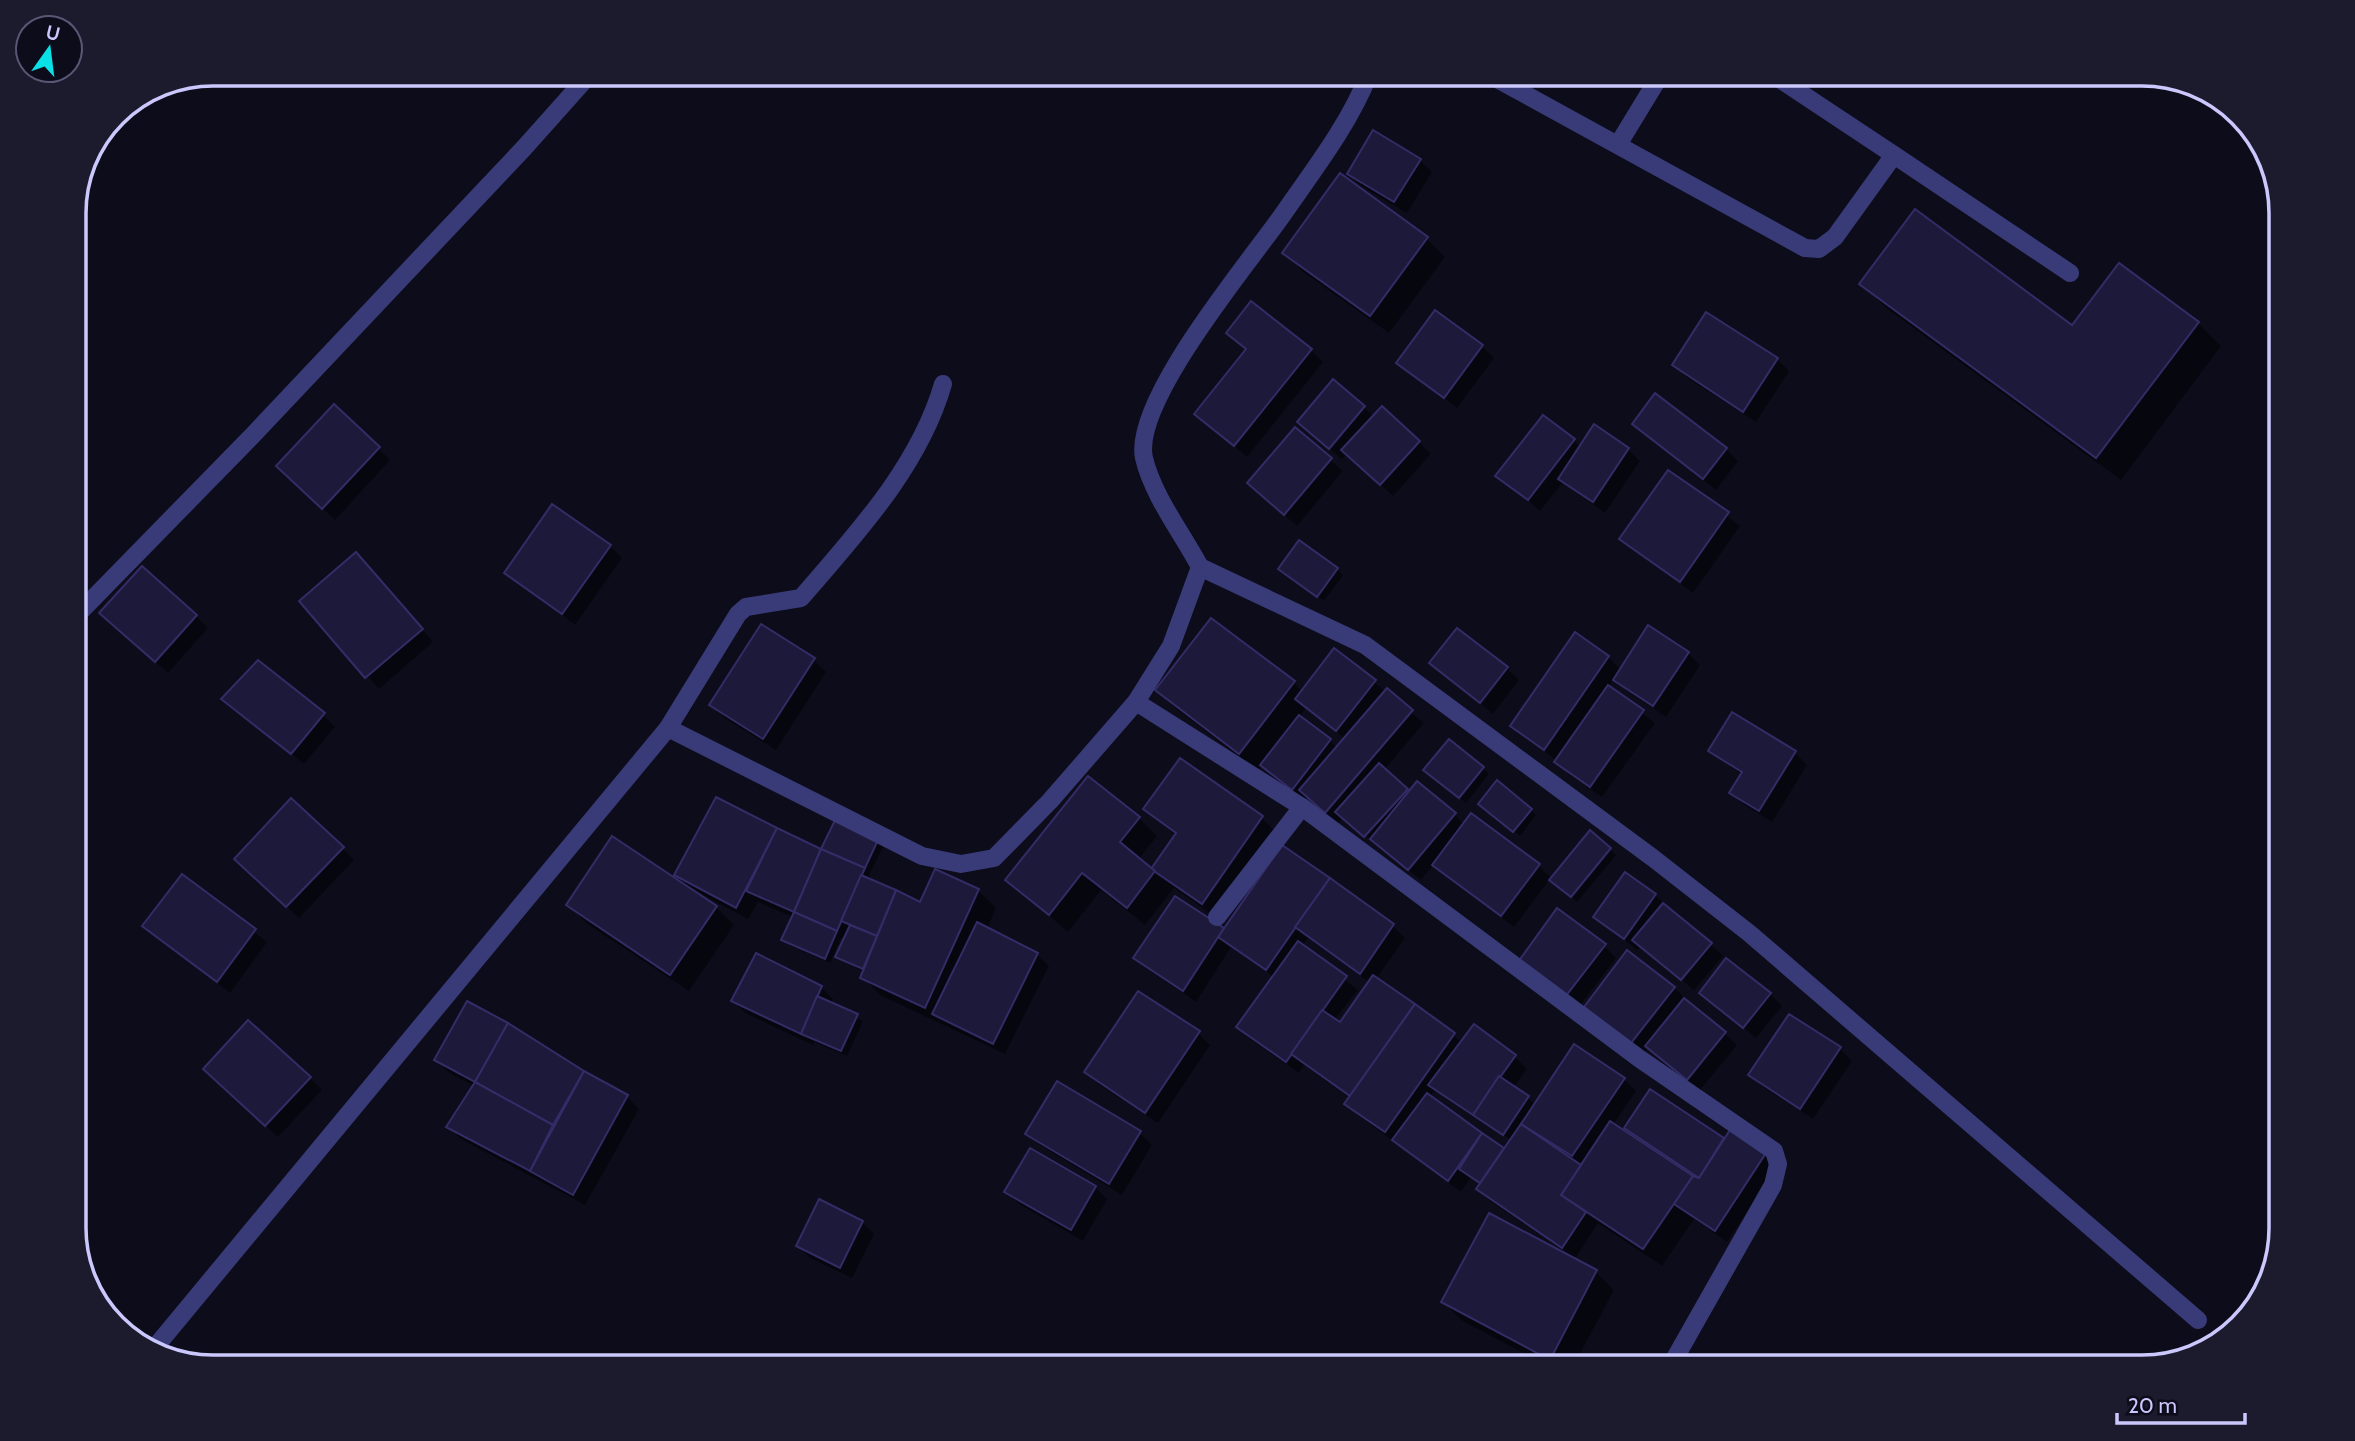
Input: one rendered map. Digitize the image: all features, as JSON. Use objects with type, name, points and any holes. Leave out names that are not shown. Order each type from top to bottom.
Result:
[{"type":"street","points":[[86,606],[261,426],[579,86]]},
{"type":"street","points":[[1364,86],[1358,102],[1178,360],[1150,416],[1144,456],[1154,482],[1200,566],[1365,645],[1653,858],[1749,933],[2198,1320]]},
{"type":"street","points":[[1511,86],[1619,143],[1805,248],[1819,248],[1835,237],[1894,155]]},
{"type":"street","points":[[1619,143],[1654,86]]},
{"type":"street","points":[[1790,86],[2070,274]]},
{"type":"street","points":[[159,1343],[668,728],[738,614],[746,607],[801,598],[863,525],[915,450],[936,409],[943,384]]},
{"type":"street","points":[[668,728],[922,856],[961,864],[994,858],[1050,801],[1136,702],[1171,646],[1200,566]]},
{"type":"street","points":[[1136,702],[1302,807],[1640,1059],[1774,1152],[1778,1164],[1773,1185],[1677,1355]]},
{"type":"street","points":[[1217,917],[1302,807]]},
{"type":"building","points":[[1373,130],[1421,159],[1394,202],[1347,174]]},
{"type":"building","points":[[1340,173],[1428,237],[1370,316],[1282,253]]},
{"type":"building","points":[[1915,209],[2072,325],[2119,263],[2199,322],[2096,458],[1859,284]]},
{"type":"building","points":[[1251,301],[1312,349],[1234,446],[1194,414],[1246,349],[1226,333]]},
{"type":"building","points":[[1435,310],[1483,345],[1444,398],[1396,363]]},
{"type":"building","points":[[1706,312],[1778,358],[1743,412],[1672,365]]},
{"type":"building","points":[[1333,379],[1365,406],[1329,449],[1297,422]]},
{"type":"building","points":[[1655,393],[1727,448],[1703,479],[1632,424]]},
{"type":"building","points":[[334,404],[380,447],[322,509],[276,466]]},
{"type":"building","points":[[1382,406],[1420,441],[1380,485],[1341,450]]},
{"type":"building","points":[[1543,415],[1575,439],[1528,500],[1495,476]]},
{"type":"building","points":[[1594,424],[1629,448],[1593,502],[1558,479]]},
{"type":"building","points":[[1295,427],[1332,458],[1284,515],[1247,483]]},
{"type":"building","points":[[1668,470],[1729,512],[1680,582],[1619,539]]},
{"type":"building","points":[[552,504],[611,545],[562,614],[504,573]]},
{"type":"building","points":[[1299,540],[1338,568],[1317,597],[1278,569]]},
{"type":"building","points":[[356,552],[423,629],[365,678],[299,601]]},
{"type":"building","points":[[142,566],[197,615],[155,662],[99,613]]},
{"type":"building","points":[[1211,618],[1295,681],[1239,754],[1155,690]]},
{"type":"building","points":[[761,624],[815,658],[763,739],[709,705]]},
{"type":"building","points":[[1648,625],[1689,652],[1653,706],[1613,680]]},
{"type":"building","points":[[1457,628],[1508,667],[1480,703],[1429,663]]},
{"type":"building","points":[[1575,632],[1609,656],[1544,750],[1510,726]]},
{"type":"building","points":[[1334,648],[1376,680],[1336,731],[1295,699]]},
{"type":"building","points":[[258,660],[325,713],[291,754],[221,699]]},
{"type":"building","points":[[1608,685],[1644,710],[1590,787],[1554,762]]},
{"type":"building","points":[[1387,688],[1413,710],[1325,813],[1299,790]]},
{"type":"building","points":[[1732,712],[1796,751],[1759,811],[1729,793],[1742,772],[1708,751]]},
{"type":"building","points":[[1299,715],[1331,739],[1292,790],[1260,765]]},
{"type":"building","points":[[1449,739],[1484,767],[1459,798],[1423,770]]},
{"type":"building","points":[[1180,758],[1263,816],[1202,904],[1151,869],[1176,833],[1143,809]]},
{"type":"building","points":[[1379,763],[1408,789],[1364,837],[1335,812]]},
{"type":"building","points":[[1088,776],[1140,817],[1120,842],[1155,871],[1127,908],[1082,873],[1049,915],[1005,880]]},
{"type":"building","points":[[1497,780],[1532,809],[1513,832],[1478,804]]},
{"type":"building","points":[[1417,781],[1456,813],[1408,870],[1370,839]]},
{"type":"building","points":[[716,797],[777,828],[736,908],[674,875]]},
{"type":"building","points":[[291,798],[344,847],[286,907],[234,859]]},
{"type":"building","points":[[1471,813],[1540,864],[1501,916],[1432,865]]},
{"type":"building","points":[[836,818],[878,840],[865,868],[821,849]]},
{"type":"building","points":[[777,828],[821,849],[794,912],[746,891]]},
{"type":"building","points":[[1590,830],[1611,848],[1571,897],[1549,880]]},
{"type":"building","points":[[612,836],[717,906],[670,975],[566,905]]},
{"type":"building","points":[[1282,845],[1330,878],[1266,970],[1218,937]]},
{"type":"building","points":[[821,849],[865,868],[837,931],[794,912]]},
{"type":"building","points":[[935,869],[979,889],[925,1008],[860,978],[896,890],[920,902]]},
{"type":"building","points":[[1625,872],[1656,894],[1624,939],[1593,917]]},
{"type":"building","points":[[182,874],[256,929],[217,982],[142,926]]},
{"type":"building","points":[[861,875],[896,890],[877,936],[841,921]]},
{"type":"building","points":[[1330,878],[1394,924],[1360,974],[1295,927]]},
{"type":"building","points":[[1175,896],[1224,928],[1183,991],[1133,958]]},
{"type":"building","points":[[1663,903],[1712,943],[1681,980],[1632,940]]},
{"type":"building","points":[[1557,908],[1606,944],[1565,997],[1518,962]]},
{"type":"building","points":[[794,912],[837,931],[825,959],[781,940]]},
{"type":"building","points":[[977,922],[1038,953],[993,1044],[932,1014]]},
{"type":"building","points":[[850,925],[877,936],[863,969],[835,957]]},
{"type":"building","points":[[1298,941],[1347,976],[1286,1062],[1236,1027]]},
{"type":"building","points":[[1627,950],[1675,987],[1631,1043],[1584,1007]]},
{"type":"building","points":[[756,953],[822,986],[801,1034],[731,1001]]},
{"type":"building","points":[[1726,958],[1771,993],[1743,1028],[1699,993]]},
{"type":"building","points":[[1373,975],[1415,1004],[1350,1096],[1291,1054],[1322,1010],[1340,1022]]},
{"type":"building","points":[[1138,991],[1200,1031],[1145,1113],[1084,1072]]},
{"type":"building","points":[[817,996],[858,1014],[841,1051],[801,1034]]},
{"type":"building","points":[[1684,998],[1726,1032],[1687,1080],[1645,1046]]},
{"type":"building","points":[[467,1001],[508,1023],[475,1082],[434,1060]]},
{"type":"building","points":[[1415,1004],[1455,1033],[1385,1132],[1344,1104]]},
{"type":"building","points":[[1789,1014],[1841,1047],[1800,1109],[1748,1075]]},
{"type":"building","points":[[248,1020],[311,1077],[265,1126],[203,1069]]},
{"type":"building","points":[[508,1023],[584,1071],[553,1125],[475,1082]]},
{"type":"building","points":[[1474,1024],[1516,1055],[1473,1115],[1428,1085]]},
{"type":"building","points":[[1574,1044],[1625,1078],[1572,1156],[1521,1124]]},
{"type":"building","points":[[584,1071],[628,1095],[573,1195],[530,1171]]},
{"type":"building","points":[[1499,1076],[1529,1096],[1503,1135],[1473,1115]]},
{"type":"building","points":[[1057,1081],[1141,1131],[1109,1184],[1025,1134]]},
{"type":"building","points":[[475,1082],[553,1125],[530,1171],[446,1127]]},
{"type":"building","points":[[1650,1089],[1724,1138],[1699,1178],[1624,1128]]},
{"type":"building","points":[[1427,1093],[1482,1133],[1448,1181],[1392,1140]]},
{"type":"building","points":[[1610,1121],[1693,1176],[1643,1249],[1561,1195]]},
{"type":"building","points":[[1521,1124],[1581,1165],[1561,1195],[1586,1212],[1562,1248],[1476,1189]]},
{"type":"building","points":[[1730,1130],[1766,1153],[1715,1231],[1674,1204],[1693,1176],[1699,1178]]},
{"type":"building","points":[[1482,1133],[1504,1148],[1480,1183],[1459,1169]]},
{"type":"building","points":[[1030,1148],[1096,1186],[1071,1230],[1004,1192]]},
{"type":"building","points":[[819,1199],[863,1221],[840,1268],[796,1246]]},
{"type":"building","points":[[1489,1213],[1597,1270],[1553,1355],[1541,1355],[1441,1302]]}]
